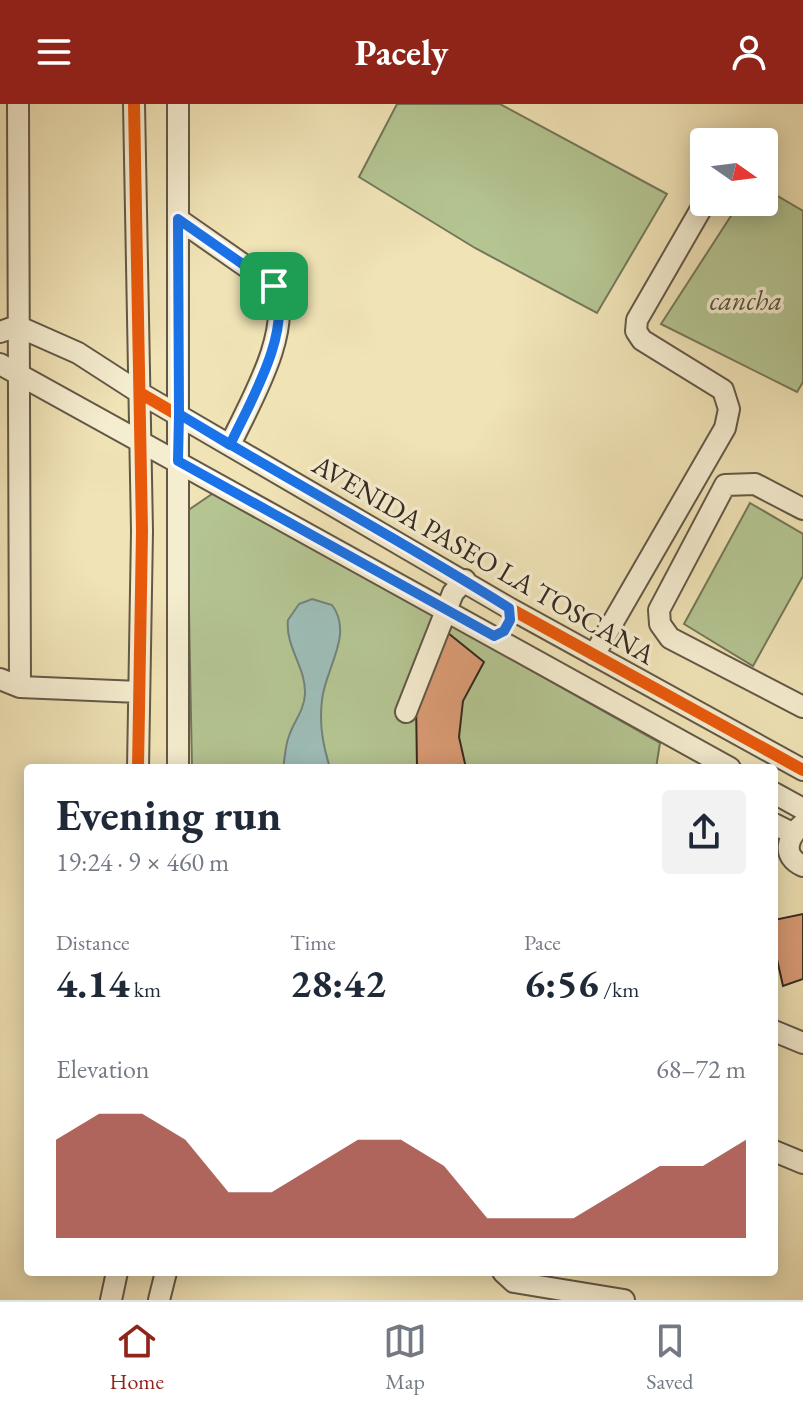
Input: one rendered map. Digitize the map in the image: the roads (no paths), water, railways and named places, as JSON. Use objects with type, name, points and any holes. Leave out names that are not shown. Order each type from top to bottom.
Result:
[{"type":"street","points":[[18,104],[8,329],[18,376],[9,408],[9,617],[20,687]]},
{"type":"street","points":[[134,104],[142,531],[138,764]]},
{"type":"street","points":[[178,104],[178,764]]},
{"type":"street","points":[[594,655],[725,428],[729,409],[723,390],[642,340],[636,331],[637,320],[697,216]]},
{"type":"street","points":[[178,219],[274,286],[281,302],[280,319],[263,375],[230,445]]},
{"type":"street","name":"AVENIDA PASEO LA TOSCANA","points":[[8,329],[78,353],[140,393],[509,608],[803,770]]},
{"type":"street","points":[[0,364],[494,636],[698,760]]},
{"type":"street","points":[[803,509],[755,484],[739,482],[725,485],[659,610],[660,624],[670,638],[803,707]]},
{"type":"street","points":[[664,533],[693,546]]},
{"type":"street","points":[[406,712],[453,593],[465,580]]},
{"type":"street","points":[[494,636],[507,626],[509,608]]},
{"type":"street","points":[[0,679],[20,687],[139,692]]},
{"type":"street","points":[[778,797],[796,815],[788,847],[790,855],[803,866]]},
{"type":"street","points":[[778,1033],[803,1043]]},
{"type":"street","points":[[778,1153],[803,1163]]},
{"type":"street","points":[[111,1300],[116,1276]]},
{"type":"street","points":[[159,1300],[165,1276]]},
{"type":"street","points":[[507,1276],[514,1282],[624,1300]]},
{"type":"water","points":[[312,599],[332,605],[338,616],[339,640],[321,709],[322,735],[329,764],[284,764],[288,740],[305,694],[288,630],[288,620],[299,604]]},
{"type":"park label","name":"cancha","points":[[746,300]]}]
